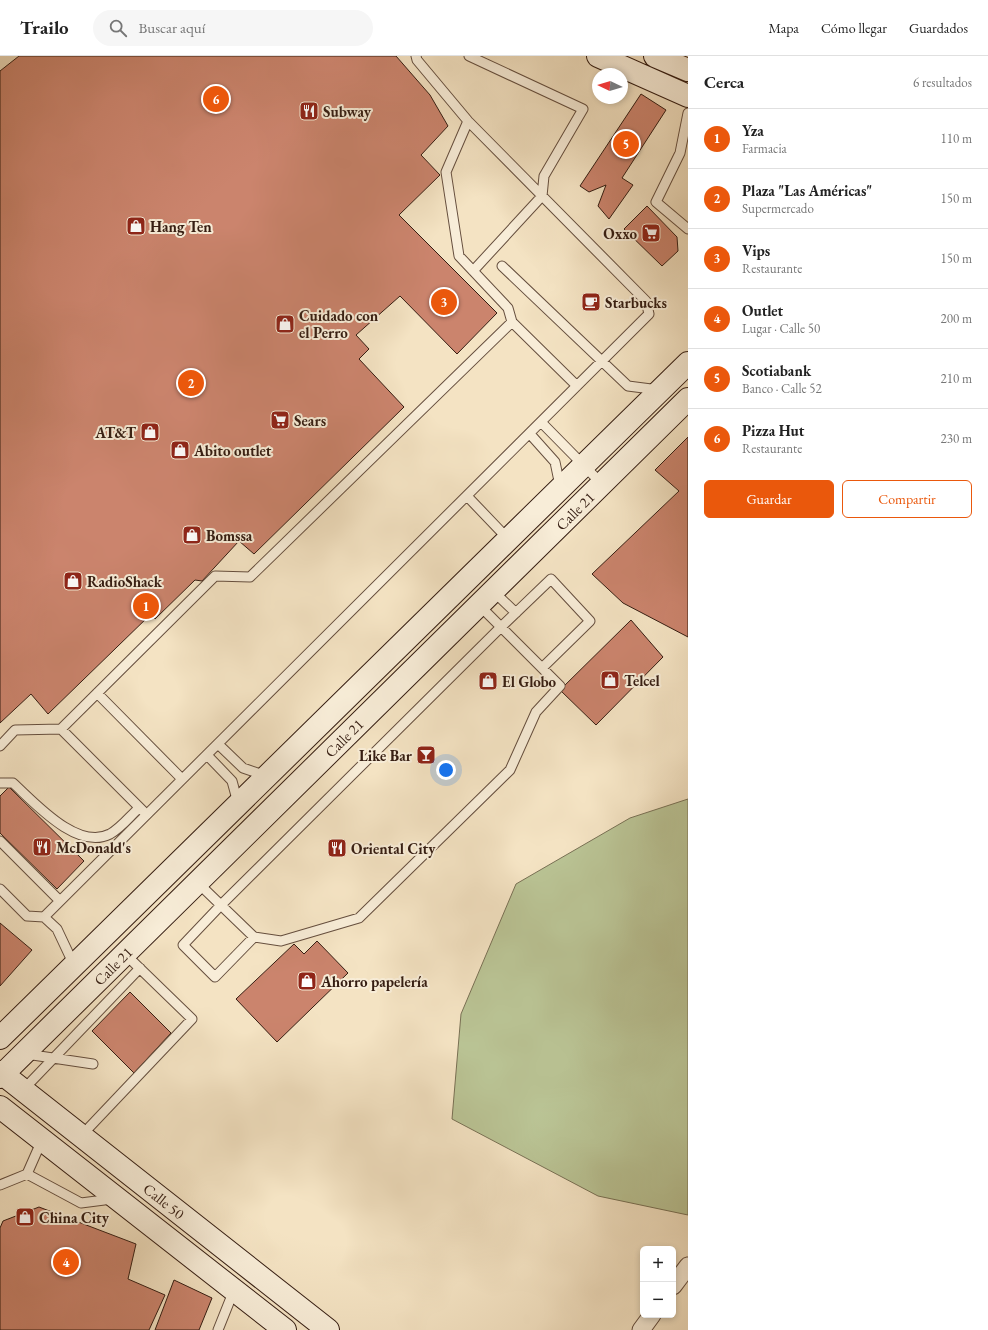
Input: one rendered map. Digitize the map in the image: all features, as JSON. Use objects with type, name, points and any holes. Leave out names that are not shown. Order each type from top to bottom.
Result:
[{"type":"street","points":[[598,56],[688,96]]},
{"type":"street","points":[[655,56],[688,70]]},
{"type":"street","name":"Calle 21","points":[[0,1038],[688,363]]},
{"type":"street","name":"Calle 21","points":[[1,1075],[132,961],[198,883],[688,399]]},
{"type":"street","points":[[402,644],[421,663]]},
{"type":"street","name":"Calle 50","points":[[1,1075],[23,1090],[328,1330]]},
{"type":"street","name":"Calle 50","points":[[0,1107],[285,1330]]},
{"type":"street","points":[[676,1282],[688,1266]]},
{"type":"street","points":[[641,1330],[650,1318]]},
{"type":"lane","points":[[44,917],[649,314],[646,301],[468,121],[417,60],[416,56]]},
{"type":"lane","points":[[469,56],[583,109],[544,176],[542,196],[473,271]]},
{"type":"lane","points":[[688,114],[684,151],[680,153],[656,202],[688,229]]},
{"type":"lane","points":[[468,121],[446,172],[459,256],[508,308],[512,322],[577,386]]},
{"type":"lane","points":[[502,266],[628,386],[660,390]]},
{"type":"lane","points":[[0,746],[15,730],[61,729],[215,576],[250,577],[512,322]]},
{"type":"lane","points":[[541,422],[602,484]]},
{"type":"lane","points":[[530,434],[555,462],[561,488]]},
{"type":"lane","points":[[467,496],[508,539]]},
{"type":"lane","points":[[254,937],[215,977],[183,945],[221,905],[551,579],[590,621],[542,668]]},
{"type":"lane","points":[[486,598],[516,613]]},
{"type":"lane","points":[[198,883],[254,937],[281,942],[359,918],[510,770],[536,712],[560,686],[501,627],[486,598]]},
{"type":"lane","points":[[97,693],[182,780]]},
{"type":"lane","points":[[61,729],[146,815]]},
{"type":"lane","points":[[218,744],[243,768],[267,776]]},
{"type":"lane","points":[[207,755],[232,781],[239,804]]},
{"type":"lane","points":[[0,783],[13,782],[58,824],[88,836],[99,837],[111,834],[139,808]]},
{"type":"lane","points":[[0,841],[60,901]]},
{"type":"lane","points":[[0,889],[27,916],[44,917],[57,929],[74,966]]},
{"type":"lane","points":[[23,1090],[53,1058],[132,961],[192,1019],[81,1136]]},
{"type":"lane","points":[[25,1053],[93,1064]]},
{"type":"lane","points":[[0,1185],[28,1174],[42,1140]]},
{"type":"lane","points":[[28,1174],[81,1203],[117,1198]]},
{"type":"lane","points":[[218,1330],[234,1290]]},
{"type":"green space","points":[[688,799],[688,1215],[598,1196],[452,1119],[461,1014],[516,884],[630,818]]},
{"type":"building","points":[[19,56],[396,56],[430,95],[448,126],[421,155],[440,175],[399,215],[497,313],[457,354],[400,296],[356,335],[369,349],[359,359],[404,407],[254,554],[239,541],[202,581],[195,580],[155,619],[151,614],[48,714],[31,694],[0,723],[0,71]]},
{"type":"building","points":[[641,94],[666,110],[622,178],[633,185],[609,219],[598,206],[606,185],[589,192],[580,186]]},
{"type":"building","name":"Oxxo","points":[[647,206],[677,237],[678,251],[662,266],[624,229]]},
{"type":"building","points":[[688,437],[688,637],[623,603],[592,574],[679,491],[655,470]]},
{"type":"building","points":[[631,620],[663,657],[596,725],[560,690]]},
{"type":"building","name":"McDonald's","points":[[9,787],[84,861],[57,889],[0,833],[0,796]]},
{"type":"building","points":[[0,923],[32,950],[0,986]]},
{"type":"building","points":[[317,941],[348,973],[277,1042],[236,999],[294,944],[304,954]]},
{"type":"building","points":[[130,992],[171,1033],[134,1073],[92,1031]]},
{"type":"building","points":[[39,1207],[136,1244],[128,1279],[165,1295],[149,1330],[0,1330],[0,1228],[3,1221]]},
{"type":"building","points":[[174,1280],[212,1298],[199,1330],[155,1330]]},
{"type":"place","name":"Pizza Hut","points":[[216,99]]},
{"type":"place","name":"Subway","points":[[309,111]]},
{"type":"place","name":"Scotiabank","points":[[626,144]]},
{"type":"place","name":"Hang Ten","points":[[136,226]]},
{"type":"place","name":"Oxxo","points":[[651,233]]},
{"type":"place","name":"Vips","points":[[444,302]]},
{"type":"place","name":"Starbucks","points":[[591,302]]},
{"type":"place","name":"Cuidado con el Perro","points":[[285,324]]},
{"type":"place","name":"Plaza \"Las Américas\"","points":[[191,383]]},
{"type":"place","name":"Sears","points":[[280,420]]},
{"type":"place","name":"AT&T","points":[[150,432]]},
{"type":"place","name":"Abito outlet","points":[[180,450]]},
{"type":"place","name":"Bomssa","points":[[192,535]]},
{"type":"place","name":"RadioShack","points":[[73,581]]},
{"type":"place","name":"Yza","points":[[146,606]]},
{"type":"place","name":"Telcel","points":[[610,680]]},
{"type":"place","name":"El Globo","points":[[488,681]]},
{"type":"place","name":"Like Bar","points":[[426,755]]},
{"type":"place","name":"McDonald's","points":[[42,847]]},
{"type":"place","name":"Oriental City","points":[[337,848]]},
{"type":"place","name":"Ahorro papelería","points":[[307,981]]},
{"type":"place","name":"China City","points":[[25,1217]]},
{"type":"place","name":"Outlet","points":[[66,1262]]}]
